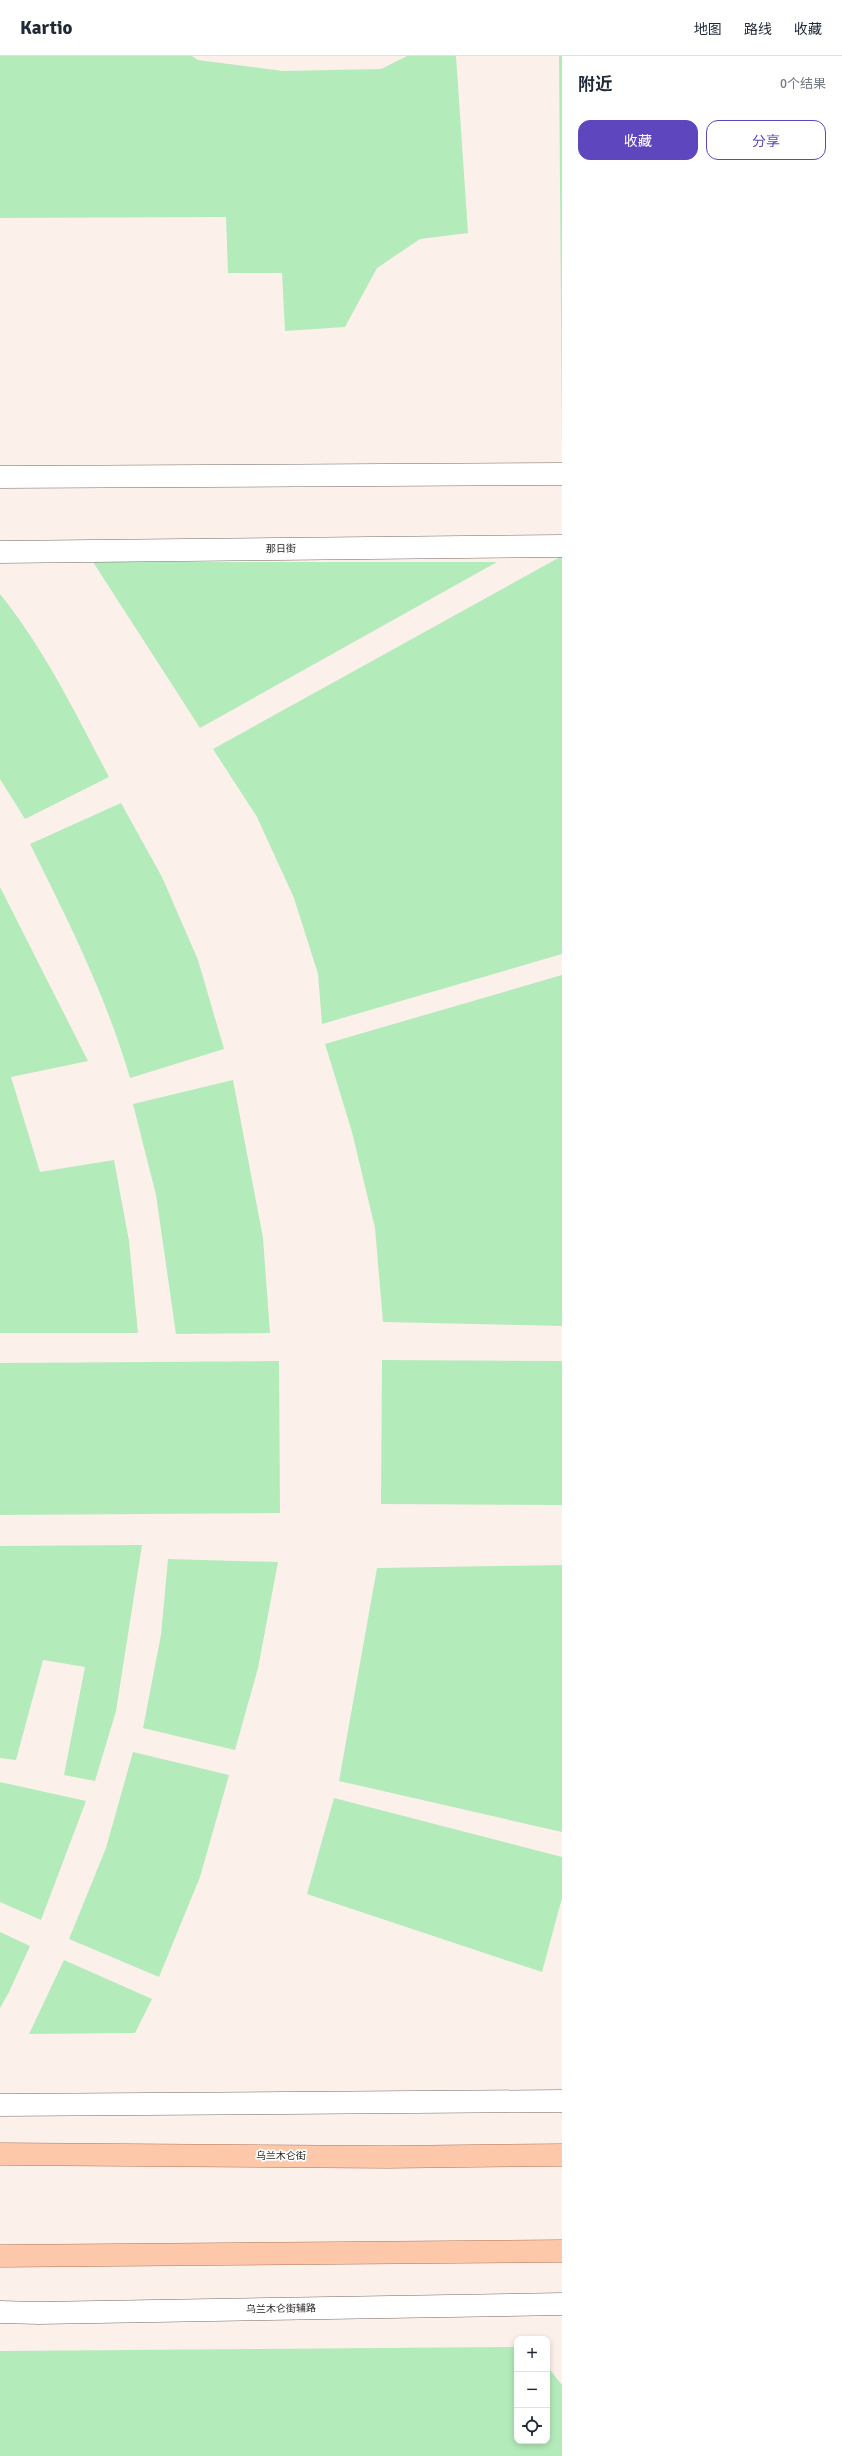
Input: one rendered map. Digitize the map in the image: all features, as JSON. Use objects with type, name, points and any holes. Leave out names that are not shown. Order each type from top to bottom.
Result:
[{"type":"main road","name":"乌兰木仑街","points":[[0,2154],[380,2157],[562,2155]]},
{"type":"main road","points":[[0,2256],[562,2251]]},
{"type":"street","points":[[0,477],[562,474]]},
{"type":"street","name":"那日街","points":[[0,552],[562,546]]},
{"type":"street","points":[[0,2106],[562,2102]]},
{"type":"street","name":"乌兰木仑街辅路","points":[[0,2312],[47,2313],[562,2304]]},
{"type":"green space","points":[[0,56],[192,56],[198,60],[283,71],[381,69],[407,56],[456,56],[468,233],[420,239],[377,268],[345,327],[285,331],[282,273],[228,273],[226,217],[0,218]]},
{"type":"green space","points":[[559,56],[562,56],[562,448]]},
{"type":"green space","points":[[562,556],[562,954],[322,1024],[318,974],[294,898],[257,817],[213,749]]},
{"type":"green space","points":[[93,562],[497,562],[200,728]]},
{"type":"green space","points":[[0,594],[46,660],[109,777],[25,819],[0,779]]},
{"type":"green space","points":[[121,803],[162,877],[198,960],[224,1049],[130,1078],[110,1018],[98,988],[72,930],[30,844]]},
{"type":"green space","points":[[0,887],[88,1061],[11,1077],[40,1172],[114,1160],[129,1241],[138,1333],[0,1333]]},
{"type":"green space","points":[[562,975],[562,1326],[383,1322],[375,1228],[352,1132],[325,1044]]},
{"type":"green space","points":[[233,1080],[263,1238],[270,1333],[176,1334],[156,1195],[133,1104]]},
{"type":"green space","points":[[382,1360],[562,1361],[562,1505],[381,1504]]},
{"type":"green space","points":[[279,1361],[280,1513],[0,1515],[0,1363]]},
{"type":"green space","points":[[142,1545],[116,1711],[95,1781],[64,1775],[85,1667],[43,1660],[16,1760],[0,1758],[0,1546]]},
{"type":"green space","points":[[168,1559],[278,1562],[258,1668],[235,1750],[143,1728],[161,1635]]},
{"type":"green space","points":[[562,1565],[562,1832],[339,1781],[377,1568]]},
{"type":"green space","points":[[133,1752],[229,1775],[200,1877],[159,1977],[69,1939],[106,1848]]},
{"type":"green space","points":[[0,1782],[86,1801],[41,1920],[0,1902]]},
{"type":"green space","points":[[334,1798],[562,1857],[562,1898],[542,1972],[307,1894]]},
{"type":"green space","points":[[0,1932],[30,1946],[0,2008]]},
{"type":"green space","points":[[64,1960],[152,1999],[135,2033],[29,2034]]},
{"type":"green space","points":[[514,2347],[514,2444],[550,2444],[550,2370],[562,2385],[562,2456],[0,2456],[0,2351]]}]
